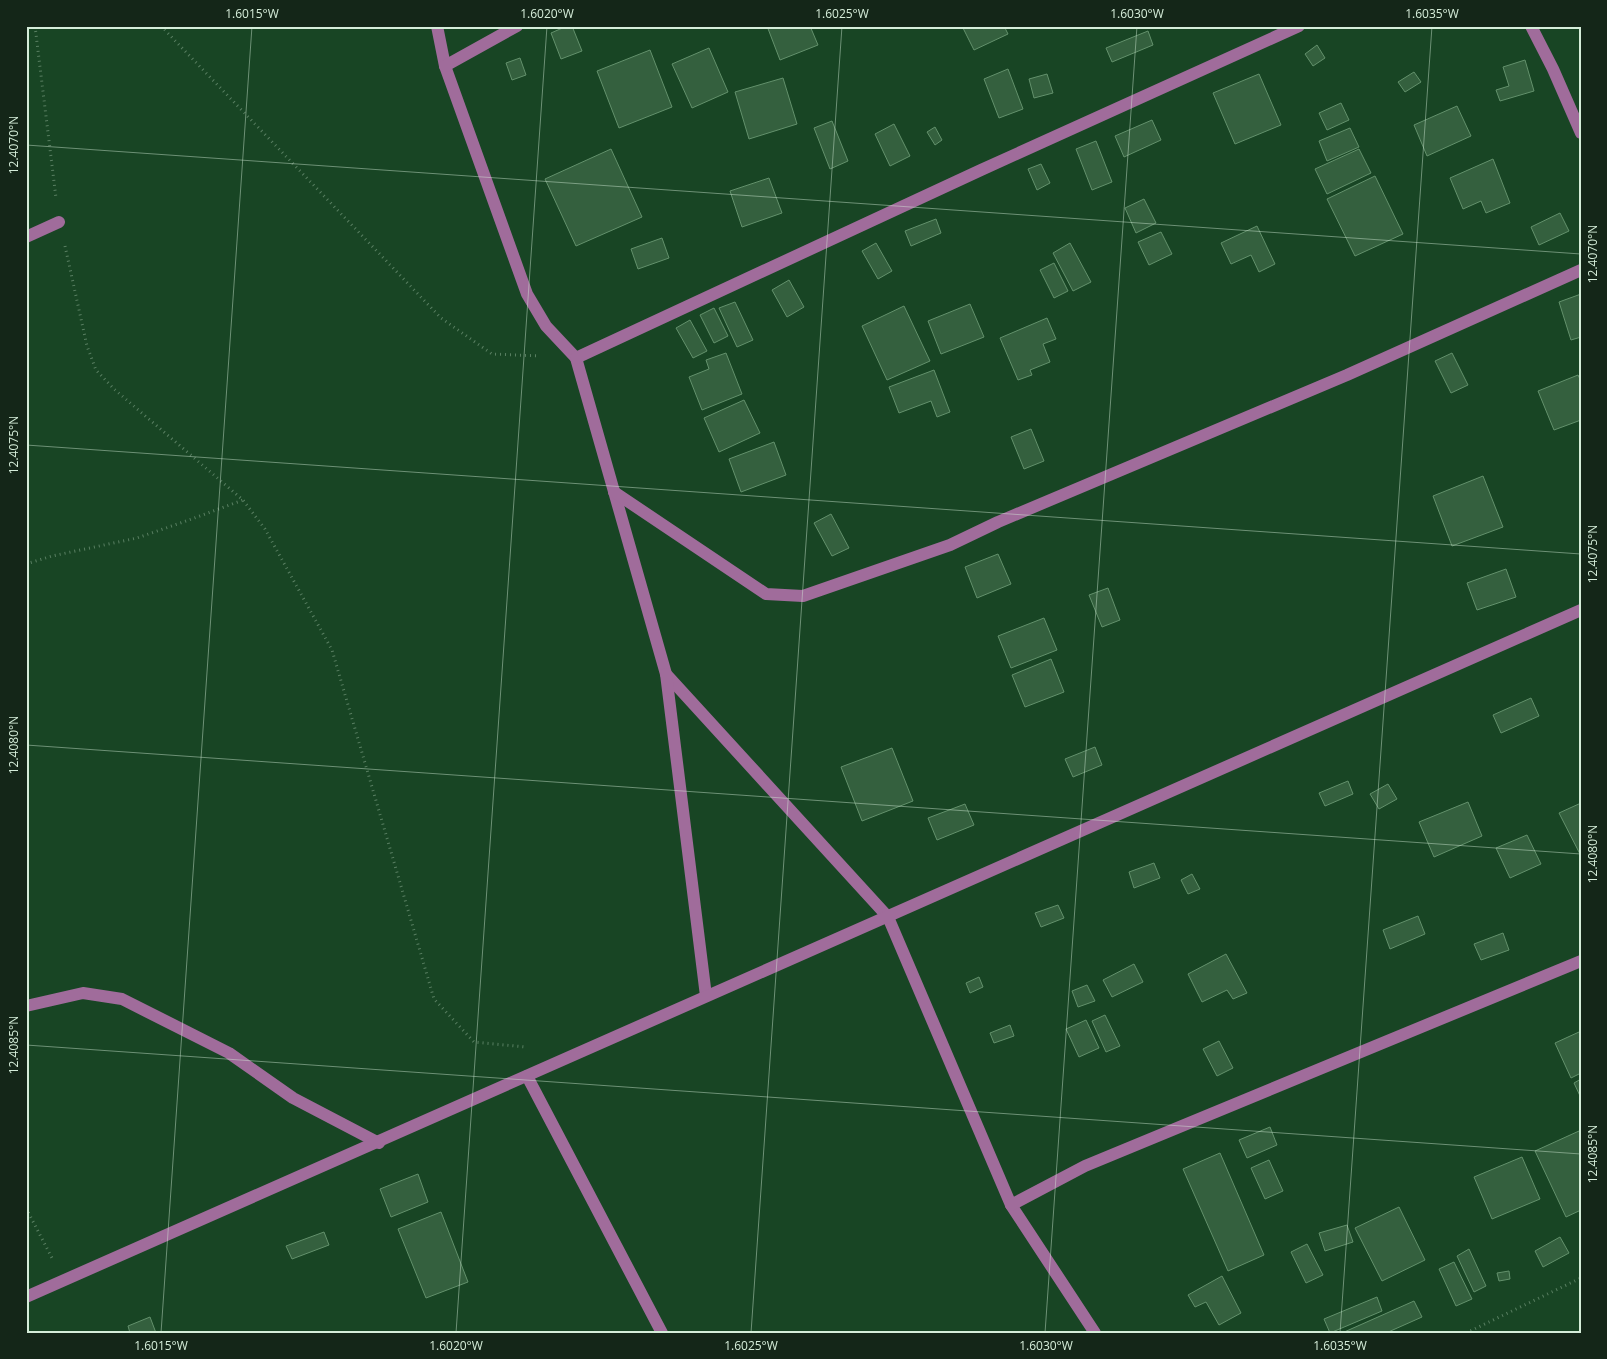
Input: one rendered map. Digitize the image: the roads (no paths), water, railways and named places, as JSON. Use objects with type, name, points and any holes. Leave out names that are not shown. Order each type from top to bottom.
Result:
[{"type":"street","points":[[437,26],[445,66],[527,294],[546,326],[576,358],[666,674],[706,996]]},
{"type":"street","points":[[445,66],[517,26]]},
{"type":"street","points":[[576,358],[981,170],[1299,26]]},
{"type":"street","points":[[1531,26],[1553,69],[1581,133]]},
{"type":"street","points":[[26,237],[59,222]]},
{"type":"street","points":[[614,492],[766,594],[803,596],[950,545],[1005,519],[1347,375],[1581,270]]},
{"type":"street","points":[[26,1297],[379,1143],[706,996],[1581,610]]},
{"type":"street","points":[[666,674],[888,917],[1011,1205],[1095,1333]]},
{"type":"street","points":[[1011,1205],[1085,1166],[1581,961]]},
{"type":"street","points":[[26,1006],[83,994],[122,999],[229,1054],[293,1098],[379,1143]]},
{"type":"street","points":[[527,1076],[662,1333]]}]
